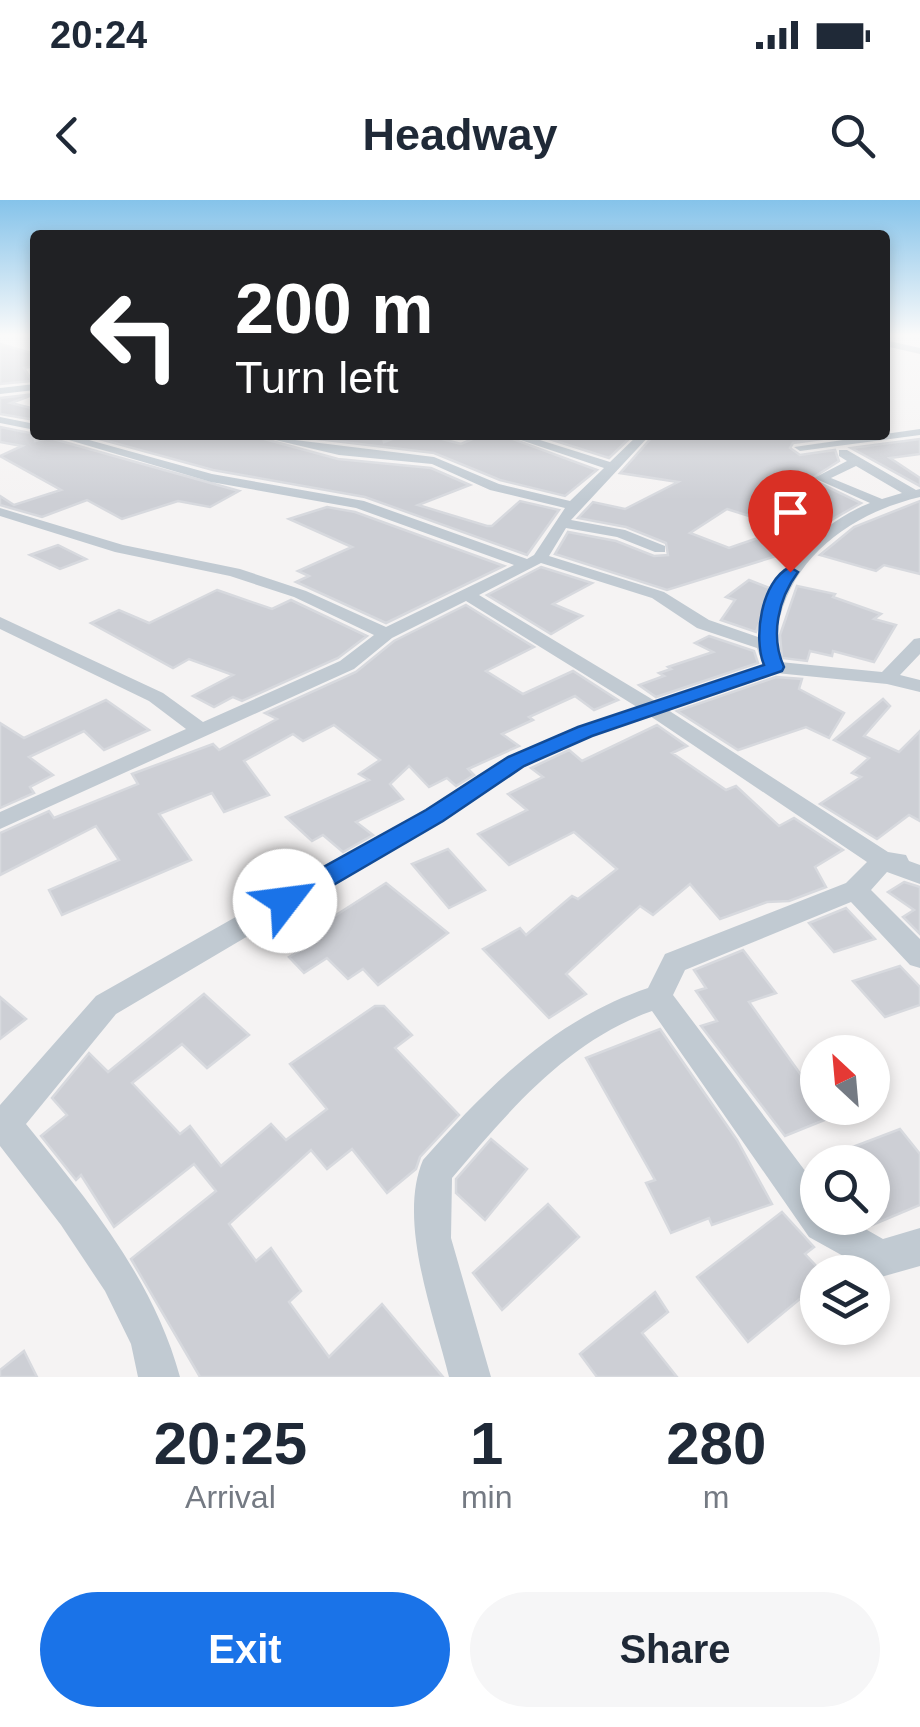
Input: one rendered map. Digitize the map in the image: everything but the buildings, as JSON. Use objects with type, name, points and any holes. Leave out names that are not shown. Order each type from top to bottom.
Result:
[{"type":"street","points":[[0,420],[30,426]]},
{"type":"street","points":[[890,435],[920,432]]},
{"type":"street","points":[[76,440],[211,478],[359,504],[534,561],[658,595],[703,624],[765,645]]},
{"type":"street","points":[[283,440],[339,452],[434,461],[660,548]]},
{"type":"street","points":[[528,440],[611,466]]},
{"type":"street","points":[[0,821],[198,728],[347,665],[386,634],[534,561],[568,515],[639,440]]},
{"type":"street","points":[[800,447],[854,440]]},
{"type":"street","points":[[831,444],[917,493]]},
{"type":"street","points":[[856,461],[820,478],[879,502]]},
{"type":"street","points":[[775,667],[765,645],[778,588],[802,555],[879,502],[917,493]]},
{"type":"street","points":[[0,512],[120,549],[234,572],[300,594],[386,634]]},
{"type":"street","points":[[469,596],[545,636],[883,861],[920,875]]},
{"type":"street","points":[[0,622],[156,698],[198,728]]},
{"type":"street","points":[[887,678],[920,643]]},
{"type":"street","points":[[160,1377],[155,1351],[96,1242],[3,1128],[106,1005],[435,816],[516,762],[775,667],[887,678],[920,686]]},
{"type":"street","points":[[470,1377],[434,1238],[435,1172],[542,1058],[627,1005],[658,997],[675,962],[855,890],[883,861],[920,862]]},
{"type":"street","points":[[855,890],[920,957]]},
{"type":"street","points":[[658,997],[822,1224],[881,1258],[920,1246]]},
{"type":"route","points":[[285,901],[435,816],[516,762],[585,732],[775,667],[769,662],[765,645],[778,588],[790,572]]}]
